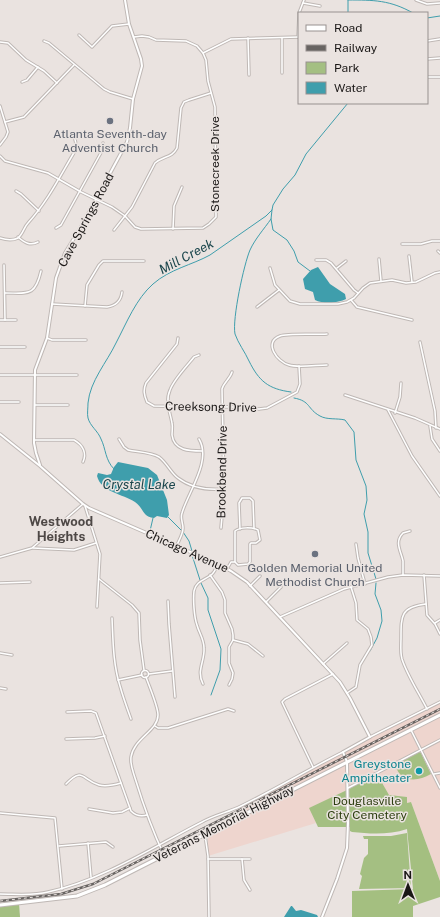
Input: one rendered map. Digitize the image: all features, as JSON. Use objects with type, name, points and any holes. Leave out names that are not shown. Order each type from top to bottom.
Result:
[{"type":"main road","name":"Veterans Memorial Highway","points":[[0,905],[77,896],[106,885],[440,715]]},
{"type":"street","name":"Cave Springs Road","points":[[40,466],[34,440],[34,375],[36,364],[47,338],[56,278],[65,253],[81,227],[127,142],[133,99],[142,66],[129,24],[125,0]]},
{"type":"street","points":[[300,12],[304,0]]},
{"type":"street","points":[[416,0],[427,4],[440,3]]},
{"type":"street","points":[[303,3],[320,6]]},
{"type":"street","points":[[78,35],[92,47],[112,26],[129,24]]},
{"type":"street","points":[[133,37],[142,36],[156,40],[186,41],[197,46],[203,53],[231,38],[298,37]]},
{"type":"street","points":[[248,38],[249,75]]},
{"type":"street","points":[[282,38],[282,73]]},
{"type":"street","points":[[428,41],[440,39]]},
{"type":"street","points":[[44,41],[49,43],[104,89],[133,99]]},
{"type":"street","points":[[0,42],[8,44],[26,60],[44,71],[57,83]]},
{"type":"street","name":"Stonecreek Drive","points":[[0,156],[5,161],[48,173],[81,192],[112,207],[125,216],[135,226],[141,229],[203,228],[210,224],[216,217],[215,107],[208,81],[206,60],[203,53]]},
{"type":"street","points":[[428,59],[440,58]]},
{"type":"street","points":[[5,122],[24,117],[75,65]]},
{"type":"street","points":[[22,82],[27,80],[38,67]]},
{"type":"street","points":[[428,77],[440,77]]},
{"type":"street","points":[[114,230],[132,207],[156,163],[159,160],[175,153],[177,148],[181,108],[184,102],[211,93]]},
{"type":"street","points":[[0,106],[8,132],[6,138],[0,145]]},
{"type":"street","points":[[0,238],[12,240],[18,237],[22,234],[39,211],[75,151],[75,138],[71,133]]},
{"type":"street","points":[[56,228],[61,225],[81,192],[103,149],[103,143]]},
{"type":"street","points":[[174,229],[174,206],[182,187]]},
{"type":"street","points":[[16,191],[22,194],[39,211]]},
{"type":"street","points":[[18,237],[25,243],[33,244],[38,242]]},
{"type":"street","points":[[402,244],[421,244],[432,241],[440,241]]},
{"type":"street","points":[[409,256],[412,283]]},
{"type":"street","points":[[379,259],[381,281]]},
{"type":"street","points":[[316,260],[326,260],[331,263],[358,293]]},
{"type":"street","points":[[85,306],[87,286],[99,265],[103,261],[144,261]]},
{"type":"street","points":[[336,269],[346,261]]},
{"type":"street","points":[[4,265],[5,320]]},
{"type":"street","points":[[270,268],[275,285],[279,290],[290,301],[300,304],[338,304],[351,300],[363,288],[370,284],[392,280],[412,283],[423,280],[435,273],[440,272]]},
{"type":"street","points":[[5,293],[31,292],[36,287],[41,271]]},
{"type":"street","points":[[257,306],[279,290]]},
{"type":"street","points":[[52,304],[111,306],[118,301],[122,292]]},
{"type":"street","points":[[351,300],[357,307],[412,320]]},
{"type":"street","points":[[0,320],[16,320]]},
{"type":"street","points":[[326,365],[289,365],[275,354],[272,350],[272,344],[274,340],[283,335],[327,334]]},
{"type":"street","points":[[47,338],[52,340],[86,340]]},
{"type":"street","name":"Creeksong Drive","points":[[178,338],[177,344],[146,383],[144,395],[147,402],[154,406],[263,409],[297,392],[300,384],[299,366]]},
{"type":"street","points":[[420,342],[435,411],[436,428]]},
{"type":"street","points":[[0,348],[25,347]]},
{"type":"street","points":[[199,354],[194,357],[171,386],[168,396],[168,407],[172,423],[172,437],[174,442],[184,450],[202,451]]},
{"type":"street","name":"Brookbend Drive","points":[[221,528],[224,489],[222,407],[223,385],[231,376],[232,372]]},
{"type":"street","points":[[0,375],[77,374]]},
{"type":"street","points":[[395,413],[402,384]]},
{"type":"street","points":[[345,395],[395,413],[415,418],[430,426],[440,429]]},
{"type":"street","points":[[0,402],[19,402]]},
{"type":"street","points":[[35,405],[68,405]]},
{"type":"street","points":[[388,410],[412,456],[440,496]]},
{"type":"street","points":[[430,426],[432,439],[440,451]]},
{"type":"street","name":"Chicago Avenue","points":[[0,434],[40,466],[84,505],[218,564],[240,577],[266,602],[279,618],[333,674],[347,693],[370,737]]},
{"type":"street","points":[[119,439],[128,450],[160,458],[178,478],[193,486],[203,490],[224,489]]},
{"type":"street","points":[[177,546],[183,532],[181,514],[202,465],[202,451],[199,439]]},
{"type":"street","points":[[34,440],[74,440],[80,443],[84,449],[84,458],[82,462]]},
{"type":"street","points":[[240,529],[240,500],[242,498],[250,498],[252,501],[254,528]]},
{"type":"street","points":[[32,548],[84,505],[100,554],[97,607]]},
{"type":"street","points":[[227,569],[231,562],[235,562],[238,565],[248,564],[250,562],[250,544],[256,543],[260,540],[258,530],[254,528],[235,531],[235,562]]},
{"type":"street","points":[[403,575],[403,562],[398,547],[398,540],[403,533],[410,532]]},
{"type":"street","points":[[0,557],[32,548],[74,550],[96,543]]},
{"type":"street","points":[[356,544],[365,584]]},
{"type":"street","points":[[203,684],[200,679],[200,668],[204,650],[204,642],[195,617],[194,591],[201,581],[213,574],[218,564]]},
{"type":"street","points":[[210,575],[222,592],[225,600],[225,613],[232,629],[232,640],[229,647],[229,663],[232,679],[229,685]]},
{"type":"street","points":[[279,618],[321,598],[388,577],[403,575],[440,576]]},
{"type":"street","points":[[424,575],[427,615],[435,624],[440,634]]},
{"type":"street","points":[[250,586],[260,576]]},
{"type":"street","points":[[99,579],[132,605],[138,613],[144,670],[142,671],[142,675]]},
{"type":"street","points":[[0,583],[30,582]]},
{"type":"street","points":[[266,602],[281,587]]},
{"type":"street","points":[[347,693],[356,687],[360,665],[372,645],[372,637],[368,629],[357,620],[356,603],[351,588]]},
{"type":"street","points":[[168,601],[175,697]]},
{"type":"street","points":[[426,604],[412,606],[405,612],[401,620],[400,652],[405,666],[427,709]]},
{"type":"street","points":[[112,618],[113,645],[118,680],[131,719]]},
{"type":"street","points":[[435,624],[440,620]]},
{"type":"street","points":[[232,640],[248,644],[263,656]]},
{"type":"street","points":[[323,664],[347,643]]},
{"type":"street","points":[[0,653],[12,655]]},
{"type":"street","points":[[144,670],[149,674]]},
{"type":"street","points":[[146,677],[149,674],[173,670]]},
{"type":"street","points":[[313,767],[282,702],[333,674]]},
{"type":"street","points":[[118,680],[142,675],[146,677],[158,714],[155,726],[137,743],[133,751],[131,765],[147,815],[164,855]]},
{"type":"street","points":[[0,688],[6,689]]},
{"type":"street","points":[[0,894],[38,894],[91,878],[127,863],[208,818],[240,807],[370,737],[440,702]]},
{"type":"street","points":[[155,726],[158,728],[168,728],[228,709],[234,711]]},
{"type":"street","points":[[67,712],[91,711],[96,713],[130,808],[134,814],[139,816],[147,815]]},
{"type":"street","points":[[411,730],[440,788]]},
{"type":"street","points":[[66,739],[95,738],[105,736]]},
{"type":"street","points":[[348,788],[440,740]]},
{"type":"street","points":[[322,917],[347,852],[347,762],[343,752]]},
{"type":"street","points":[[433,775],[440,772]]},
{"type":"street","points":[[66,784],[76,775],[80,775],[101,785],[121,783]]},
{"type":"street","points":[[89,809],[122,812],[130,808]]},
{"type":"street","points":[[0,813],[55,818],[62,888]]},
{"type":"street","points":[[205,835],[208,859],[209,917]]},
{"type":"street","points":[[59,846],[106,842],[113,847]]},
{"type":"street","points":[[88,843],[91,878]]},
{"type":"street","points":[[208,859],[250,859]]},
{"type":"street","points":[[242,859],[244,880],[250,890]]},
{"type":"shaded area","points":[[440,702],[440,881],[411,802],[407,803],[407,797],[389,796],[376,771],[347,790],[310,808],[316,823],[208,856],[208,834],[244,814],[241,807]]},
{"type":"green space","points":[[419,752],[421,753],[431,774],[426,777],[415,779],[405,778],[401,775],[395,765]]},
{"type":"green space","name":"Douglasville City Cemetery","points":[[377,774],[389,795],[407,797],[407,829],[373,834],[352,832],[350,831],[350,827],[318,827],[309,808]]},
{"type":"green space","points":[[411,802],[440,881],[440,897],[413,906],[413,917],[352,917],[352,891],[413,889],[407,829],[407,803]]},
{"type":"green space","points":[[407,833],[411,888],[359,889],[362,876],[360,874],[364,858],[368,854],[368,839],[364,839],[363,836],[391,836]]},
{"type":"green space","points":[[19,903],[20,917],[0,917],[0,906]]},
{"type":"water","points":[[318,267],[330,284],[345,294],[346,299],[322,302],[315,300],[313,292],[305,289],[303,279],[311,270]]},
{"type":"water","name":"Crystal Lake","points":[[118,462],[148,468],[157,475],[167,500],[169,515],[167,518],[157,516],[154,518],[147,516],[138,504],[103,486],[97,476],[98,473],[107,475],[111,474]]},
{"type":"water","points":[[292,906],[296,911],[301,910],[317,915],[318,917],[284,917]]},
{"type":"waterway","points":[[348,0],[366,0],[389,3],[411,12]]},
{"type":"waterway","name":"Mill Creek","points":[[348,0],[348,12]]},
{"type":"waterway","points":[[428,18],[440,16]]},
{"type":"waterway","name":"Mill Creek","points":[[114,469],[109,462],[100,436],[89,421],[89,395],[95,379],[137,304],[147,290],[160,279],[210,255],[266,216],[272,210],[273,205],[283,189],[295,175],[306,154],[347,104]]},
{"type":"waterway","points":[[272,210],[271,219],[273,230],[287,240],[294,251],[298,262],[310,271]]},
{"type":"waterway","points":[[271,219],[250,250],[237,305],[235,334],[253,368],[261,379],[276,389],[291,392]]},
{"type":"waterway","points":[[294,398],[303,401],[313,411],[323,417],[345,420],[354,432],[356,460],[366,486],[367,500],[364,514],[368,532],[368,553],[376,579]]},
{"type":"waterway","name":"Mill Creek","points":[[168,517],[181,530]]},
{"type":"waterway","points":[[150,531],[153,518]]},
{"type":"waterway","name":"Mill Creek","points":[[183,532],[189,541],[192,551]]},
{"type":"waterway","name":"Mill Creek","points":[[192,555],[200,580]]},
{"type":"waterway","name":"Mill Creek","points":[[201,583],[208,598],[208,610],[221,649],[220,670],[211,695]]},
{"type":"waterway","points":[[370,651],[377,638],[382,621],[381,610],[375,594],[376,583]]},
{"type":"railway","points":[[0,901],[61,894],[93,884],[440,709]]},
{"type":"place","name":"Atlanta Seventh-day Adventist Church","points":[[110,121]]},
{"type":"place","name":"Golden Memorial United Methodist Church","points":[[315,554]]},
{"type":"place","name":"Greystone Ampitheater","points":[[419,771]]},
{"type":"district","name":"Westwood Heights","points":[[61,528]]}]
